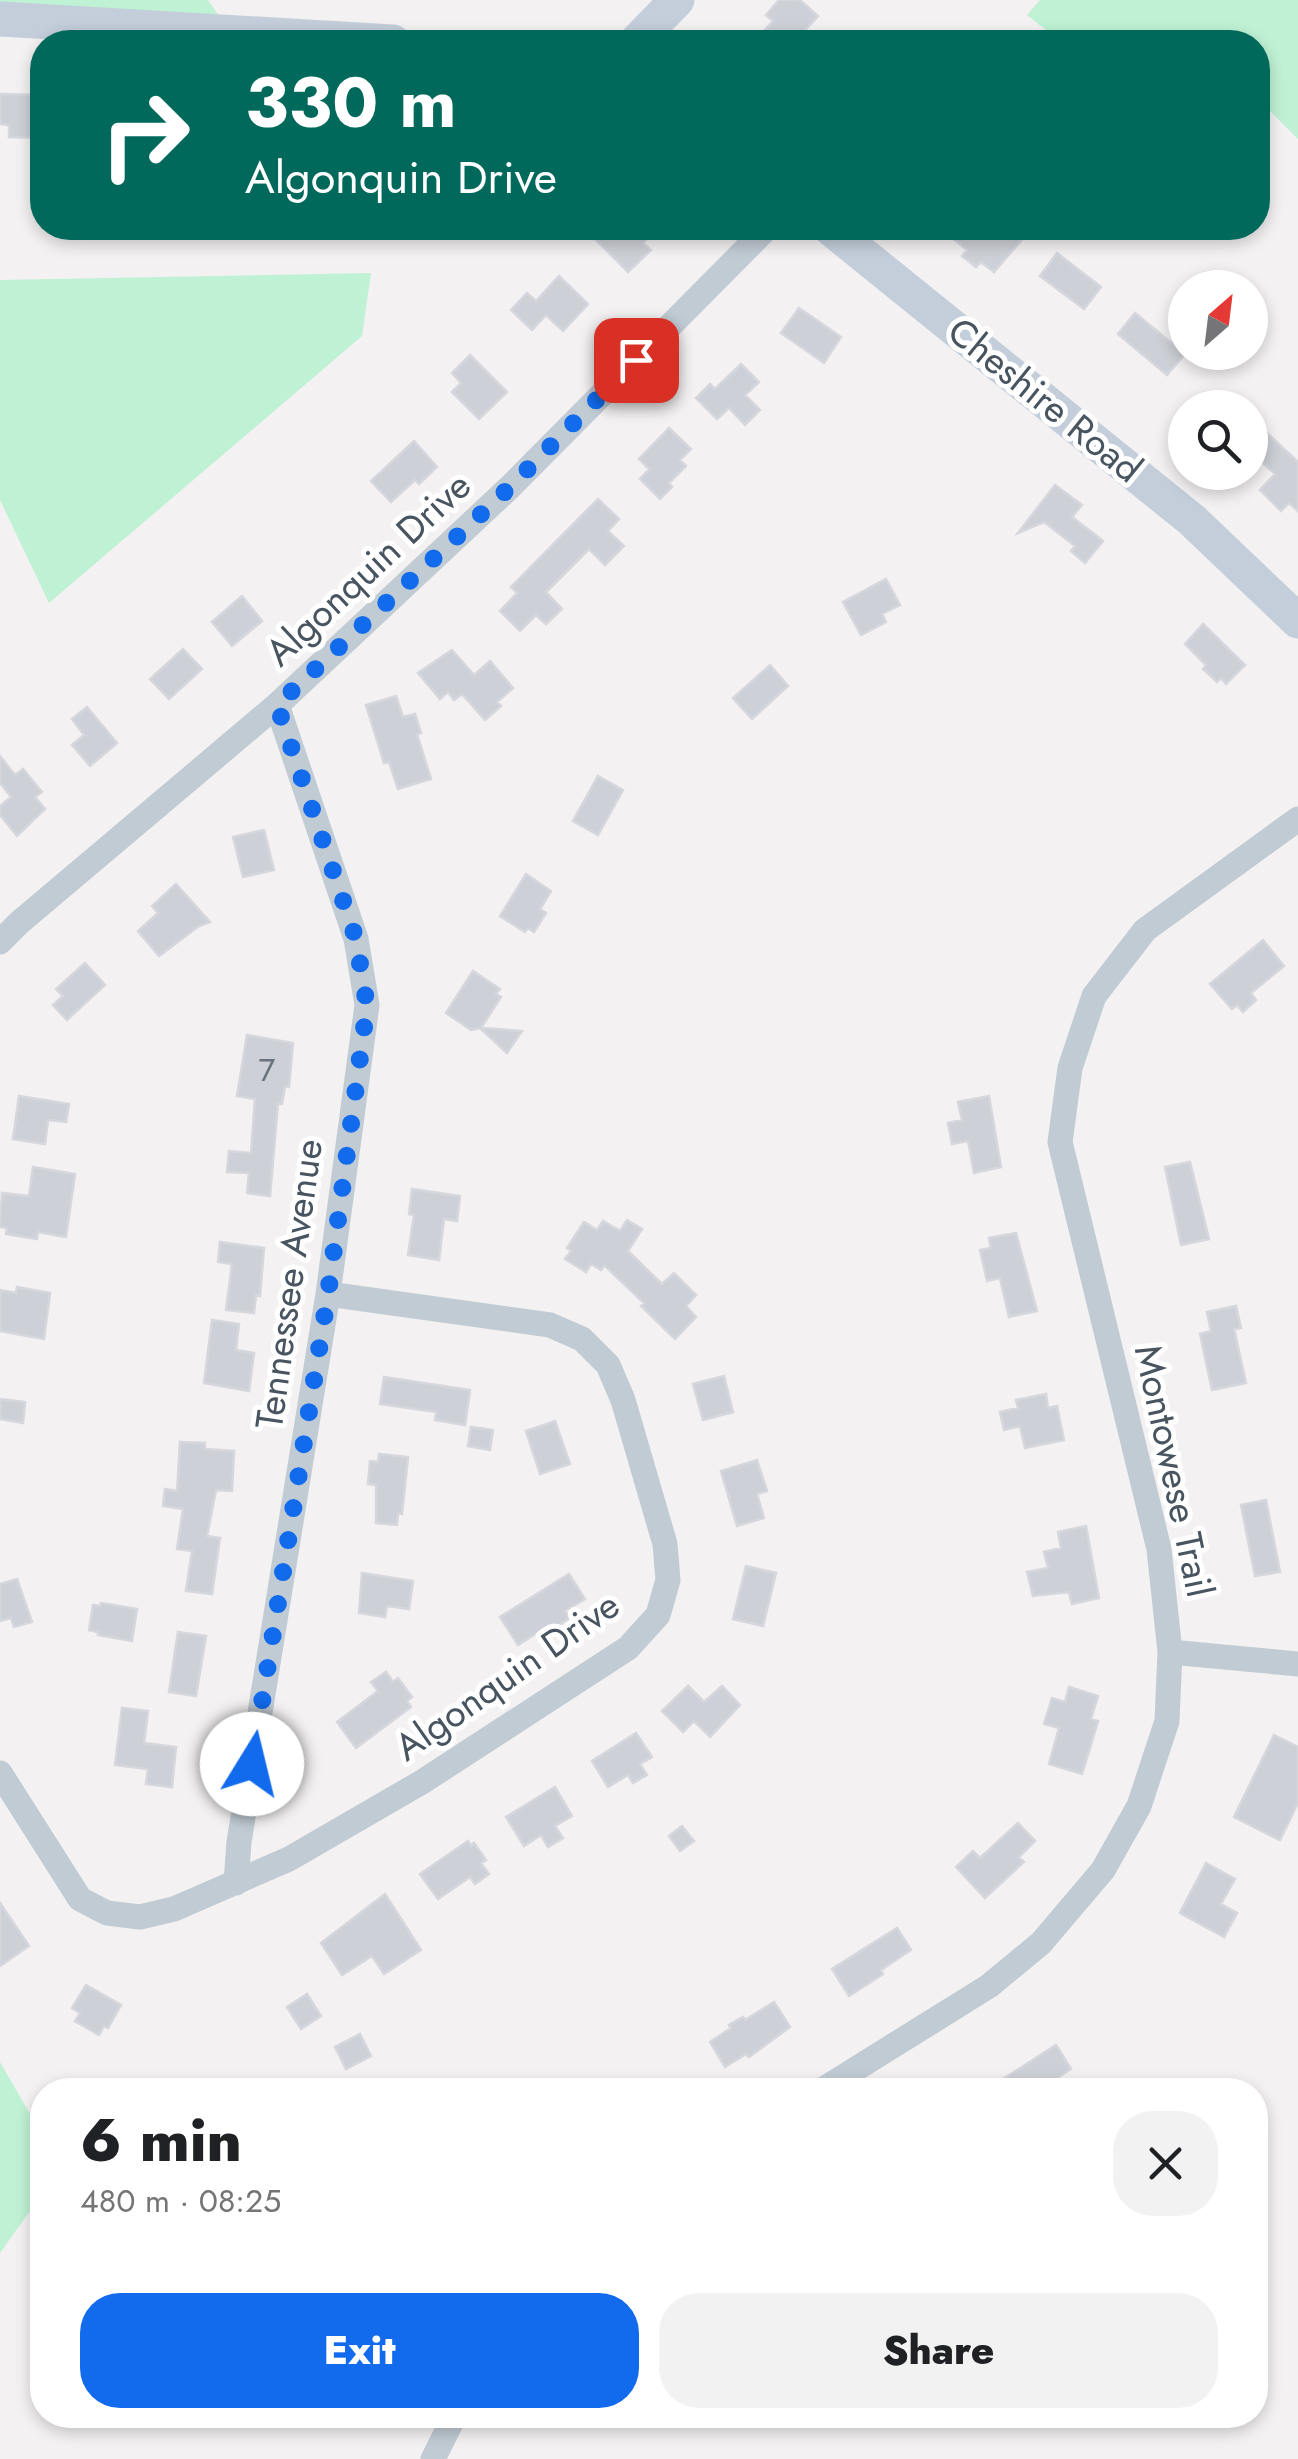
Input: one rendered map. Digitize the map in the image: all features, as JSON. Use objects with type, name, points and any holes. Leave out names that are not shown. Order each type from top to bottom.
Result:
[{"type":"street","points":[[648,30],[677,0]]},
{"type":"street","points":[[0,18],[196,30]]},
{"type":"street","name":"Algonquin Drive","points":[[0,942],[277,705],[510,487],[754,240]]},
{"type":"street","name":"Cheshire Road","points":[[845,240],[1163,496],[1298,621]]},
{"type":"street","name":"Tennessee Avenue","points":[[236,1882],[242,1823],[328,1294],[367,1006],[356,939],[277,705]]},
{"type":"street","name":"Montowese Trail","points":[[841,2078],[990,1986],[1040,1943],[1103,1870],[1140,1806],[1167,1722],[1170,1652],[1159,1549],[1060,1142],[1070,1068],[1094,996],[1144,930],[1298,819]]},
{"type":"street","name":"Algonquin Drive","points":[[0,1774],[80,1900],[107,1913],[140,1916],[174,1908],[289,1859],[422,1782],[628,1648],[658,1615],[668,1580],[666,1544],[623,1400],[608,1365],[582,1339],[550,1324],[328,1294]]},
{"type":"street","points":[[1170,1652],[1298,1664]]},
{"type":"street","points":[[433,2459],[448,2428]]},
{"type":"green space","points":[[208,0],[219,16],[0,3]]},
{"type":"green space","points":[[1040,0],[1298,0],[1298,139],[1270,111],[1270,30],[1046,30],[1027,15]]},
{"type":"green space","points":[[371,273],[362,336],[49,603],[0,500],[0,280]]},
{"type":"green space","points":[[0,2062],[30,2114],[30,2211],[0,2253]]},
{"type":"building","points":[[779,0],[800,0],[818,16],[805,30],[765,30],[773,21],[766,15]]},
{"type":"building","points":[[0,94],[30,95],[30,138],[9,137],[9,125],[0,124]]},
{"type":"building","points":[[596,240],[646,240],[643,243],[651,250],[628,272]]},
{"type":"building","points":[[955,240],[1022,240],[994,272],[981,262],[976,267],[962,256],[967,250]]},
{"type":"building","points":[[1057,253],[1101,287],[1084,309],[1040,276]]},
{"type":"building","points":[[559,276],[588,304],[563,331],[546,315],[532,330],[511,310],[527,293],[536,301]]},
{"type":"building","points":[[799,308],[841,337],[824,363],[781,333]]},
{"type":"building","points":[[1135,313],[1168,340],[1168,370],[1171,370],[1167,375],[1118,334]]},
{"type":"building","points":[[470,355],[507,392],[479,419],[452,392],[461,383],[452,373]]},
{"type":"building","points":[[741,364],[759,382],[745,395],[760,410],[745,425],[729,408],[717,419],[696,398],[710,384],[715,389]]},
{"type":"building","points":[[669,428],[691,449],[680,460],[686,466],[660,499],[640,479],[649,469],[639,459]]},
{"type":"building","points":[[1268,434],[1298,462],[1298,511],[1289,503],[1281,511],[1260,490],[1268,490],[1268,481],[1275,474],[1268,468]]},
{"type":"building","points":[[414,441],[437,467],[391,502],[371,481]]},
{"type":"building","points":[[1055,485],[1082,505],[1072,517],[1103,541],[1085,563],[1071,551],[1075,546],[1044,522],[1018,533]]},
{"type":"building","points":[[598,499],[619,519],[608,531],[624,546],[605,565],[589,549],[546,592],[562,609],[546,624],[536,615],[520,631],[500,611],[517,593],[511,587]]},
{"type":"building","points":[[886,579],[900,605],[882,614],[886,622],[861,635],[843,602]]},
{"type":"building","points":[[242,596],[262,621],[232,646],[212,622]]},
{"type":"building","points":[[1203,624],[1245,665],[1226,684],[1221,678],[1217,682],[1203,669],[1206,665],[1185,644]]},
{"type":"building","points":[[183,649],[202,669],[169,699],[150,679]]},
{"type":"building","points":[[452,650],[474,675],[490,661],[513,688],[485,720],[462,694],[454,700],[448,692],[440,699],[418,673]]},
{"type":"building","points":[[770,665],[788,686],[752,719],[733,698]]},
{"type":"building","points":[[396,696],[403,717],[415,714],[431,779],[398,789],[389,762],[384,763],[366,705]]},
{"type":"building","points":[[87,707],[117,743],[90,766],[72,745],[84,735],[72,719]]},
{"type":"building","points":[[0,756],[15,775],[23,769],[42,792],[35,797],[45,809],[17,836],[0,815],[0,806],[11,797],[0,783]]},
{"type":"building","points":[[598,776],[623,790],[598,835],[573,821]]},
{"type":"building","points":[[264,830],[274,870],[243,877],[233,837]]},
{"type":"building","points":[[526,874],[551,891],[540,909],[546,913],[534,932],[528,928],[525,932],[500,916]]},
{"type":"building","points":[[176,884],[210,922],[159,956],[138,931],[158,913],[152,906]]},
{"type":"building","points":[[1263,940],[1284,966],[1251,993],[1256,1000],[1243,1012],[1237,1005],[1232,1009],[1210,984]]},
{"type":"building","points":[[85,963],[105,985],[67,1020],[53,1005],[63,996],[56,989]]},
{"type":"building","points":[[473,971],[500,989],[496,994],[501,997],[481,1028],[522,1031],[507,1053],[480,1028],[471,1030],[446,1013]]},
{"type":"building","points":[[247,1035],[293,1043],[289,1087],[285,1086],[282,1104],[278,1103],[270,1196],[247,1193],[249,1173],[227,1172],[229,1151],[251,1153],[255,1099],[237,1096]]},
{"type":"building","points":[[19,1096],[69,1104],[66,1122],[48,1120],[45,1144],[13,1139]]},
{"type":"building","points":[[989,1096],[1001,1167],[974,1173],[968,1141],[952,1144],[948,1123],[962,1120],[958,1102]]},
{"type":"building","points":[[1190,1162],[1209,1239],[1181,1245],[1165,1167]]},
{"type":"building","points":[[33,1167],[75,1174],[66,1237],[38,1232],[37,1239],[6,1234],[7,1228],[0,1227],[2,1193],[29,1196]]},
{"type":"building","points":[[412,1189],[460,1196],[457,1221],[444,1219],[439,1260],[408,1255],[414,1215],[409,1214]]},
{"type":"building","points":[[627,1220],[642,1229],[628,1251],[662,1284],[674,1273],[696,1295],[686,1306],[696,1317],[675,1339],[604,1265],[601,1270],[591,1264],[586,1272],[565,1259],[571,1251],[567,1248],[584,1222],[597,1230],[603,1221],[620,1231]]},
{"type":"building","points":[[1016,1233],[1037,1311],[1009,1317],[1000,1278],[987,1281],[980,1250],[991,1248],[989,1238]]},
{"type":"building","points":[[220,1242],[264,1248],[260,1296],[256,1295],[254,1313],[226,1310],[232,1264],[218,1262]]},
{"type":"building","points":[[17,1287],[50,1293],[44,1339],[0,1331],[0,1290],[16,1293]]},
{"type":"building","points":[[1236,1306],[1241,1328],[1234,1329],[1246,1383],[1212,1390],[1200,1334],[1211,1331],[1207,1312]]},
{"type":"building","points":[[212,1320],[239,1324],[236,1350],[254,1353],[249,1391],[204,1383]]},
{"type":"building","points":[[724,1376],[733,1412],[703,1420],[693,1384]]},
{"type":"building","points":[[384,1377],[470,1390],[465,1425],[435,1420],[436,1412],[380,1404]]},
{"type":"building","points":[[1046,1394],[1048,1408],[1057,1406],[1064,1440],[1025,1448],[1020,1426],[1004,1430],[1000,1412],[1018,1408],[1016,1400]]},
{"type":"building","points":[[0,1399],[25,1402],[23,1423],[0,1419]]},
{"type":"building","points":[[555,1421],[570,1464],[540,1474],[526,1431]]},
{"type":"building","points":[[471,1427],[493,1430],[490,1450],[468,1446]]},
{"type":"building","points":[[180,1442],[205,1443],[205,1449],[234,1451],[232,1491],[216,1490],[207,1536],[220,1538],[212,1594],[186,1591],[192,1551],[177,1549],[183,1509],[163,1506],[165,1489],[177,1491]]},
{"type":"building","points":[[379,1454],[408,1457],[402,1514],[398,1513],[397,1525],[376,1523],[376,1485],[368,1484],[370,1461],[378,1462]]},
{"type":"building","points":[[757,1460],[767,1491],[757,1494],[764,1518],[737,1526],[721,1471]]},
{"type":"building","points":[[1266,1500],[1280,1572],[1255,1576],[1241,1505]]},
{"type":"building","points":[[1086,1526],[1099,1598],[1072,1604],[1069,1592],[1033,1596],[1027,1572],[1048,1568],[1044,1552],[1061,1548],[1058,1532]]},
{"type":"building","points":[[746,1566],[776,1573],[763,1626],[733,1619]]},
{"type":"building","points":[[362,1573],[413,1581],[409,1609],[387,1606],[385,1617],[359,1613]]},
{"type":"building","points":[[569,1574],[585,1599],[565,1611],[570,1618],[551,1630],[548,1626],[518,1645],[500,1617]]},
{"type":"building","points":[[17,1579],[32,1622],[14,1627],[11,1618],[0,1621],[0,1584]]},
{"type":"building","points":[[93,1605],[137,1609],[132,1641],[89,1630]]},
{"type":"building","points":[[178,1632],[206,1636],[196,1696],[169,1692]]},
{"type":"building","points":[[386,1672],[393,1682],[398,1678],[412,1697],[407,1701],[411,1707],[356,1748],[337,1722],[378,1691],[371,1682]]},
{"type":"building","points":[[688,1686],[704,1702],[722,1686],[740,1705],[710,1737],[694,1721],[683,1732],[662,1711]]},
{"type":"building","points":[[1069,1687],[1098,1696],[1091,1719],[1098,1721],[1082,1774],[1049,1764],[1059,1728],[1044,1724],[1052,1698],[1065,1702]]},
{"type":"building","points":[[122,1708],[148,1711],[144,1743],[176,1747],[172,1787],[146,1784],[148,1769],[115,1765]]},
{"type":"building","points":[[636,1733],[652,1757],[640,1764],[647,1775],[633,1783],[628,1775],[608,1787],[592,1761]]},
{"type":"building","points":[[1274,1735],[1298,1747],[1298,1803],[1280,1840],[1234,1817]]},
{"type":"building","points":[[555,1787],[572,1816],[555,1826],[563,1838],[548,1847],[541,1835],[524,1846],[506,1817]]},
{"type":"building","points":[[1018,1823],[1035,1841],[1019,1857],[1024,1862],[985,1898],[956,1867],[973,1851],[980,1858]]},
{"type":"building","points":[[682,1826],[694,1841],[680,1851],[669,1836]]},
{"type":"building","points":[[468,1841],[486,1860],[481,1863],[489,1874],[475,1884],[470,1877],[438,1899],[420,1874]]},
{"type":"building","points":[[1206,1863],[1235,1879],[1221,1904],[1237,1913],[1224,1937],[1180,1913]]},
{"type":"building","points":[[385,1894],[421,1950],[384,1974],[372,1956],[342,1975],[321,1943]]},
{"type":"building","points":[[0,1903],[29,1946],[0,1966]]},
{"type":"building","points":[[897,1928],[911,1950],[849,1996],[832,1969]]},
{"type":"building","points":[[86,1985],[121,2005],[108,2028],[104,2026],[99,2035],[75,2021],[80,2013],[72,2008]]},
{"type":"building","points":[[307,1994],[321,2016],[301,2029],[287,2007]]},
{"type":"building","points":[[774,2002],[790,2027],[749,2057],[746,2054],[725,2067],[710,2042],[731,2028],[729,2025]]},
{"type":"building","points":[[360,2034],[371,2056],[346,2069],[335,2047]]},
{"type":"building","points":[[1056,2045],[1071,2069],[1058,2078],[1005,2078]]},
{"type":"route","points":[[252,1764],[328,1294],[367,1006],[356,939],[277,705],[510,487],[636,360]]}]
